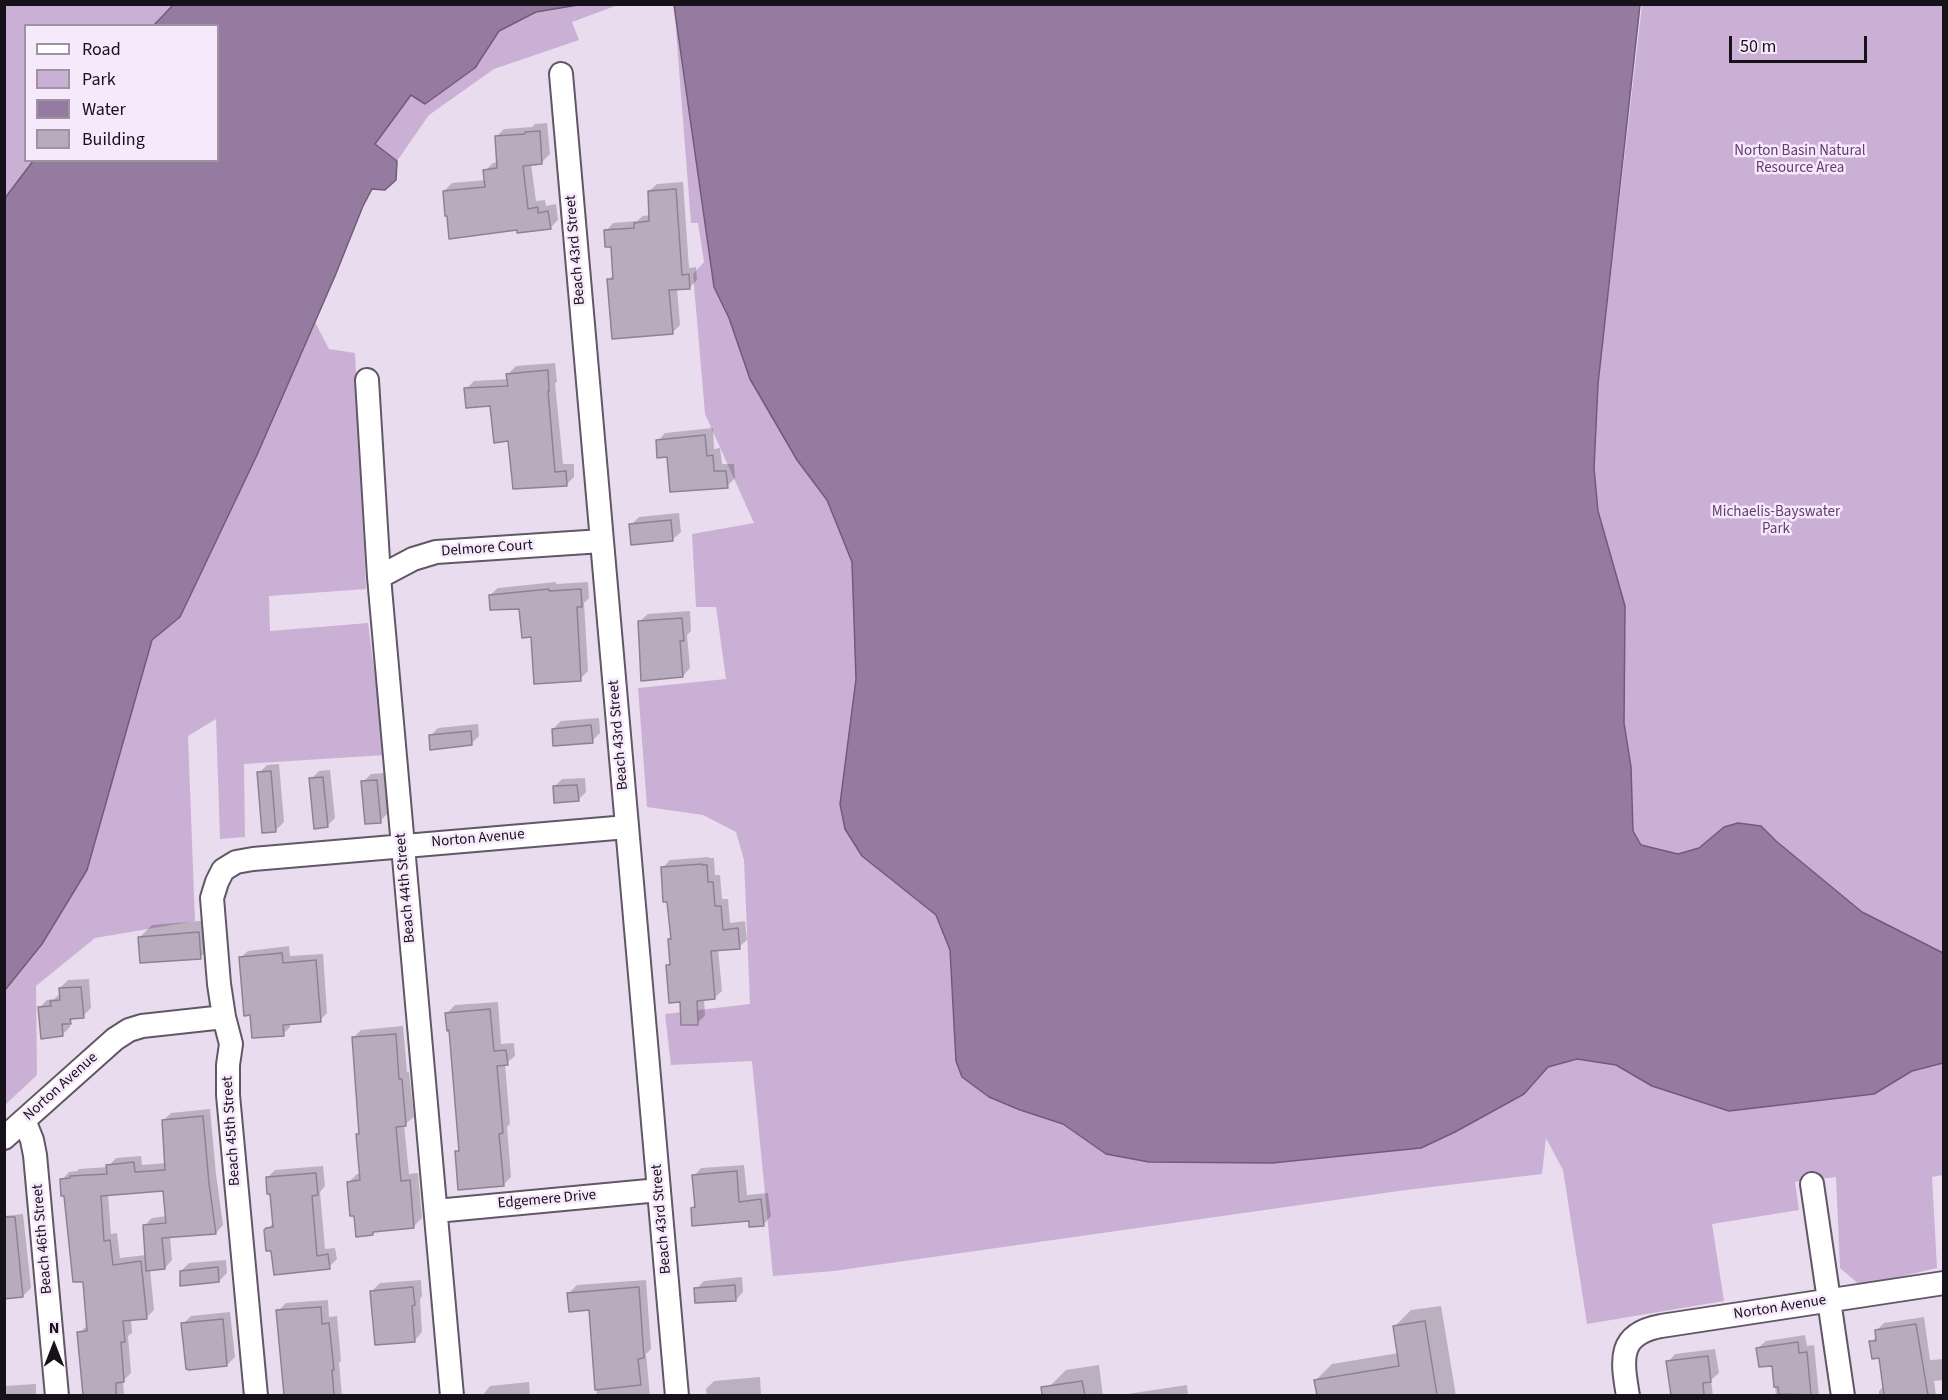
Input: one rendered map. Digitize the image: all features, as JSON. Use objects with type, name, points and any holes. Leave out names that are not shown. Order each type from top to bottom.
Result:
[{"type":"street","name":"Beach 43rd Street","points":[[561,74],[677,1395]]},
{"type":"street","name":"Beach 44th Street","points":[[367,380],[379,577],[452,1395]]},
{"type":"street","name":"Delmore Court","points":[[379,577],[413,559],[436,552],[602,541]]},
{"type":"street","name":"Norton Avenue","points":[[224,870],[236,862],[253,859],[627,827]]},
{"type":"street","name":"Beach 45th Street","points":[[224,870],[217,882],[212,907],[224,1017],[231,1044],[228,1095],[256,1395]]},
{"type":"street","name":"Norton Avenue","points":[[4,1138],[109,1044],[129,1030],[142,1026],[224,1017]]},
{"type":"street","name":"Beach 46th Street","points":[[24,1120],[35,1155],[57,1395]]},
{"type":"street","points":[[1812,1184],[1843,1395]]},
{"type":"street","name":"Edgemere Drive","points":[[436,1211],[659,1190]]},
{"type":"street","name":"Norton Avenue","points":[[1628,1395],[1623,1364],[1626,1349],[1637,1334],[1652,1328],[1944,1283]]},
{"type":"green space","points":[[4,5],[173,5],[155,24],[24,24],[24,162],[32,162],[5,198]]},
{"type":"green space","points":[[578,5],[618,5],[572,22],[579,40],[494,69],[429,115],[397,161],[374,144],[411,95],[425,104],[475,69],[499,31],[536,12]]},
{"type":"green space","points":[[674,5],[714,287],[797,460],[827,500],[852,562],[856,679],[840,804],[845,829],[862,856],[936,915],[950,950],[956,1061],[962,1077],[989,1097],[1020,1111],[1063,1124],[1106,1154],[1524,1094],[1548,1067],[1577,1059],[1616,1065],[1652,1086],[1729,1111],[1874,1094],[1912,1071],[1943,1063],[1943,1175],[1932,1177],[1937,1268],[1861,1286],[1840,1268],[1836,1177],[1795,1182],[1799,1210],[1712,1224],[1724,1301],[1587,1324],[1563,1170],[1546,1138],[1542,1174],[1406,1190],[834,1271],[773,1276],[752,1061],[671,1065],[665,1014],[750,1004],[744,860],[736,832],[703,815],[647,807],[638,688],[726,679],[716,607],[696,607],[692,534],[754,523],[705,414],[693,274],[704,262],[698,223],[691,223]]},
{"type":"green space","name":"Michaelis-Bayswater Park","points":[[1642,5],[1943,5],[1943,953],[1862,912],[1761,826],[1724,827],[1699,848],[1678,854],[1641,845],[1633,831],[1631,767],[1624,723],[1625,606],[1598,511],[1594,468],[1598,384]]},
{"type":"green space","points":[[315,322],[329,349],[355,353],[366,589],[269,596],[270,631],[368,623],[385,755],[244,764],[245,837],[220,839],[216,719],[188,736],[195,921],[95,938],[36,986],[37,1075],[5,1105],[5,990],[42,944],[87,870],[152,640],[180,617],[257,455]]},
{"type":"water","points":[[173,5],[578,5],[536,12],[499,31],[475,68],[425,104],[411,95],[375,144],[397,161],[396,180],[385,190],[372,189],[257,455],[180,617],[152,640],[87,870],[42,944],[5,990],[5,198],[32,162],[219,162],[219,24],[155,24]]},
{"type":"water","points":[[674,5],[1640,5],[1598,384],[1594,468],[1598,511],[1625,606],[1624,723],[1631,767],[1633,831],[1641,845],[1678,854],[1699,848],[1724,827],[1738,823],[1761,826],[1862,912],[1943,953],[1943,1063],[1912,1071],[1874,1094],[1729,1111],[1652,1086],[1616,1065],[1577,1059],[1548,1067],[1524,1094],[1421,1148],[1272,1163],[1149,1162],[1106,1154],[1063,1124],[989,1097],[962,1077],[956,1061],[950,950],[936,915],[862,856],[845,829],[840,804],[856,679],[852,562],[827,500],[797,460],[750,379],[729,318],[714,287]]},
{"type":"building","points":[[540,131],[542,164],[523,166],[528,209],[538,207],[538,213],[548,211],[551,229],[517,233],[517,230],[449,239],[443,191],[485,187],[483,170],[497,168],[495,136]]},
{"type":"building","points":[[676,189],[682,275],[689,274],[690,289],[669,290],[673,334],[612,339],[607,279],[613,279],[611,247],[605,247],[604,230],[634,228],[634,223],[649,221],[648,191]]},
{"type":"building","points":[[548,370],[555,472],[566,471],[567,486],[513,489],[508,441],[494,443],[490,406],[466,408],[464,388],[508,386],[506,374]]},
{"type":"building","points":[[705,435],[707,456],[713,455],[714,471],[726,471],[728,488],[670,492],[667,457],[657,458],[656,440]]},
{"type":"building","points":[[671,520],[673,541],[631,545],[629,524]]},
{"type":"building","points":[[549,589],[549,591],[581,589],[582,607],[577,607],[581,681],[534,684],[531,637],[522,638],[519,609],[490,610],[489,595]]},
{"type":"building","points":[[682,618],[684,641],[680,641],[683,677],[641,681],[638,621]]},
{"type":"building","points":[[591,725],[593,743],[553,746],[552,729]]},
{"type":"building","points":[[471,731],[472,745],[430,750],[429,735]]},
{"type":"building","points":[[271,771],[276,832],[262,833],[257,772]]},
{"type":"building","points":[[323,777],[328,827],[314,829],[309,778]]},
{"type":"building","points":[[377,780],[381,823],[365,824],[361,781]]},
{"type":"building","points":[[577,785],[579,801],[554,803],[553,786]]},
{"type":"building","points":[[707,865],[708,882],[713,882],[715,906],[721,906],[723,930],[738,928],[740,949],[711,951],[715,999],[697,1001],[698,1025],[681,1025],[680,1002],[669,1003],[666,965],[670,965],[668,939],[671,939],[667,902],[663,902],[661,867]]},
{"type":"building","points":[[199,932],[201,959],[140,963],[138,937]]},
{"type":"building","points":[[282,953],[283,963],[316,960],[321,1022],[283,1025],[284,1036],[252,1038],[250,1015],[244,1016],[239,957]]},
{"type":"building","points":[[81,987],[84,1018],[70,1019],[71,1024],[62,1024],[63,1036],[41,1039],[38,1007],[51,1006],[50,1001],[60,1000],[59,988]]},
{"type":"building","points":[[490,1009],[494,1051],[506,1050],[508,1065],[497,1066],[503,1133],[499,1134],[504,1186],[458,1190],[455,1151],[459,1151],[449,1030],[447,1031],[445,1013]]},
{"type":"building","points":[[396,1034],[399,1079],[402,1079],[406,1126],[396,1127],[401,1181],[410,1180],[414,1228],[373,1232],[373,1235],[356,1237],[354,1216],[350,1216],[347,1182],[360,1180],[352,1037]]},
{"type":"building","points":[[203,1116],[216,1234],[162,1238],[165,1269],[146,1271],[143,1225],[166,1223],[163,1191],[101,1196],[104,1241],[110,1240],[113,1265],[141,1261],[147,1319],[123,1321],[125,1342],[121,1342],[124,1382],[116,1383],[116,1395],[83,1395],[77,1332],[87,1331],[83,1282],[73,1282],[64,1196],[61,1196],[60,1179],[70,1178],[70,1176],[107,1174],[106,1165],[134,1162],[135,1172],[165,1170],[162,1120]]},
{"type":"building","points":[[737,1171],[739,1202],[761,1199],[764,1226],[749,1227],[749,1221],[692,1226],[691,1208],[695,1207],[692,1175]]},
{"type":"building","points":[[316,1173],[318,1195],[312,1196],[317,1256],[328,1254],[330,1269],[274,1275],[271,1251],[266,1251],[264,1230],[273,1227],[266,1177]]},
{"type":"building","points":[[4,1217],[15,1217],[23,1297],[4,1299]]},
{"type":"building","points":[[218,1267],[219,1282],[180,1286],[180,1271]]},
{"type":"building","points":[[735,1285],[736,1301],[695,1303],[694,1288]]},
{"type":"building","points":[[413,1287],[415,1342],[375,1345],[370,1291]]},
{"type":"building","points":[[639,1287],[644,1358],[638,1359],[641,1385],[595,1390],[589,1310],[569,1312],[567,1293]]},
{"type":"building","points":[[321,1307],[322,1324],[329,1323],[334,1395],[284,1395],[276,1310]]},
{"type":"building","points":[[223,1319],[227,1366],[186,1369],[181,1323]]},
{"type":"building","points":[[1425,1321],[1437,1395],[1317,1395],[1314,1380],[1399,1366],[1393,1326]]},
{"type":"building","points":[[1916,1324],[1928,1395],[1884,1395],[1879,1358],[1872,1359],[1869,1341],[1876,1341],[1875,1330]]},
{"type":"building","points":[[1798,1342],[1799,1353],[1807,1352],[1811,1395],[1779,1394],[1778,1387],[1774,1387],[1772,1366],[1759,1367],[1756,1348]]},
{"type":"building","points":[[1708,1356],[1711,1382],[1703,1383],[1704,1395],[1671,1395],[1666,1361]]},
{"type":"building","points":[[1082,1381],[1085,1395],[1042,1395],[1041,1387]]},
{"type":"park label","name":"Norton Basin Natural Resource Area","points":[[1800,160]]}]
